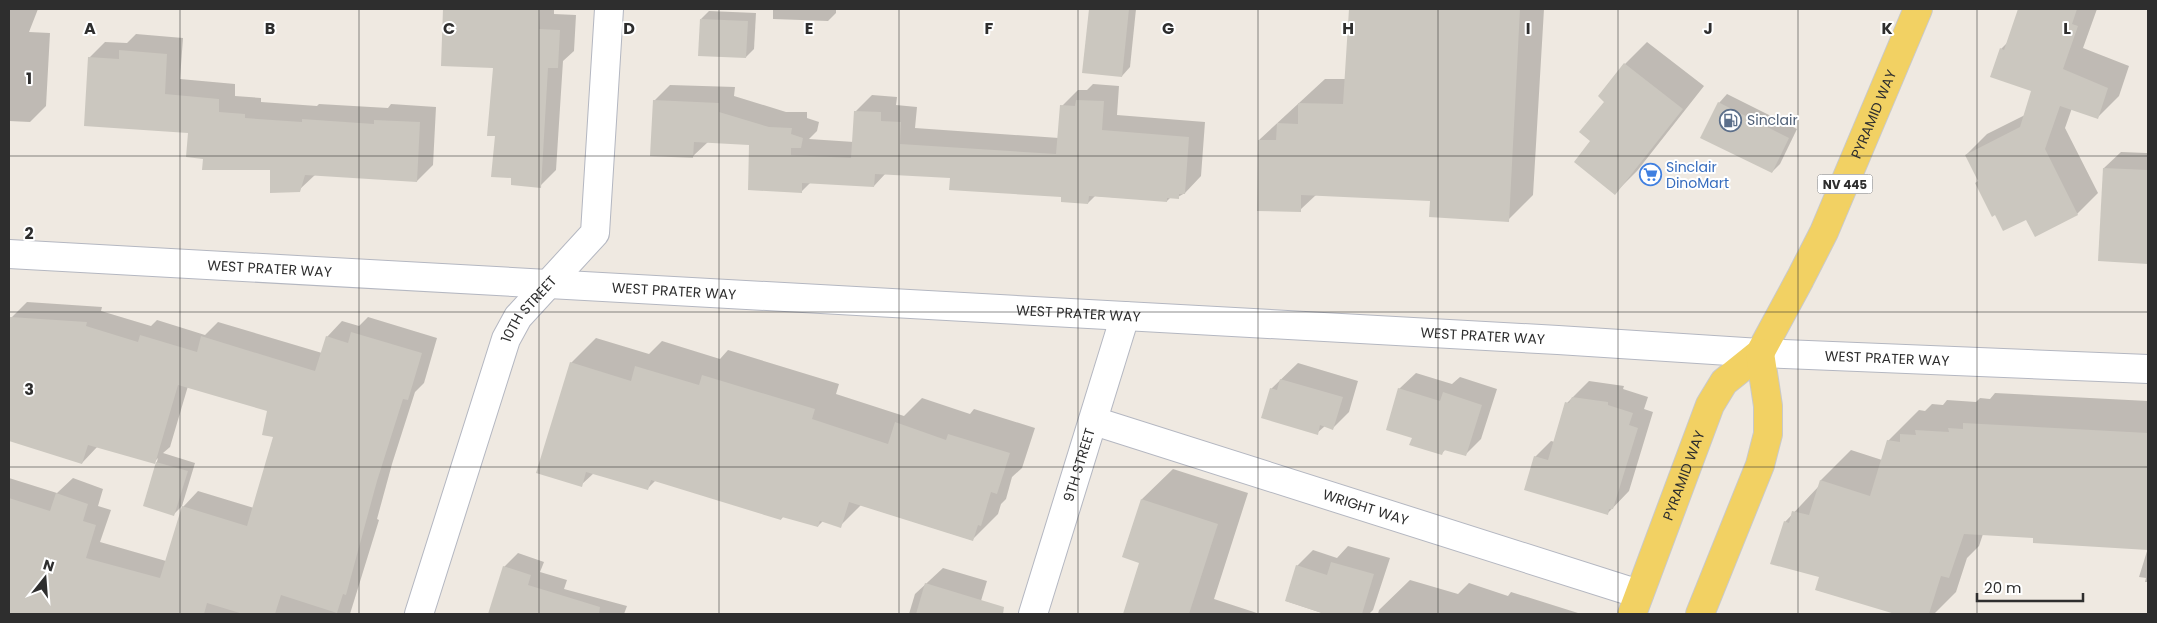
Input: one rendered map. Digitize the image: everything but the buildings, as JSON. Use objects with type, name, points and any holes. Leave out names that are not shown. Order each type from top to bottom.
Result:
[{"type":"main road","name":"10TH STREET","points":[[419,614],[506,339],[518,318],[595,233],[609,9]]},
{"type":"main road","name":"PYRAMID WAY","points":[[1635,604],[1710,405],[1724,382],[1760,353],[1824,232],[1918,9]]},
{"type":"main road","name":"WEST PRATER WAY","points":[[9,254],[1760,353],[2148,369]]},
{"type":"main road","name":"9TH STREET","points":[[1033,614],[1125,316]]},
{"type":"main road","points":[[1703,613],[1760,464],[1768,434],[1768,406],[1760,353]]},
{"type":"main road","name":"WRIGHT WAY","points":[[1094,421],[1635,604]]},
{"type":"place","name":"Sinclair","points":[[1731,120]]},
{"type":"place","name":"Sinclair DinoMart","points":[[1650,175]]}]
